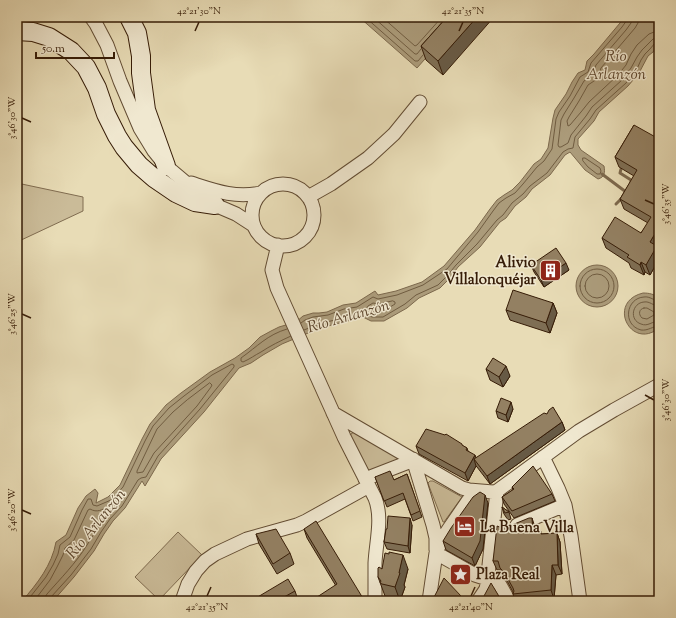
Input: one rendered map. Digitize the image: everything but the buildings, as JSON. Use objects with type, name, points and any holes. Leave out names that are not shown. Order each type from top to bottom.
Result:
[{"type":"main road","points":[[129,17],[137,33],[141,56],[141,73],[146,110],[166,166]]},
{"type":"main road","points":[[17,31],[33,32],[49,37],[72,51],[86,67],[97,88],[109,121],[124,147],[138,165],[167,188],[176,193],[195,202],[215,205]]},
{"type":"street","points":[[91,17],[107,45],[120,81],[140,128],[166,166],[204,198],[215,205],[236,214],[253,225],[261,236],[269,242],[278,245],[288,245],[297,242],[305,236],[313,219],[313,209],[310,200],[304,192],[296,187],[286,184],[275,185],[268,188],[261,193],[255,201],[252,210],[253,225]]},
{"type":"street","points":[[308,198],[368,158],[394,134],[420,102]]},
{"type":"street","points":[[185,182],[211,190],[235,195],[252,195],[261,193]]},
{"type":"street","points":[[278,245],[272,270],[277,288],[344,437],[378,506],[379,516],[375,564],[375,601]]},
{"type":"street","points":[[333,413],[473,494],[497,491],[579,431],[659,385]]},
{"type":"street","points":[[344,437],[344,432],[347,429],[356,426]]},
{"type":"street","points":[[543,457],[565,505],[580,601]]},
{"type":"street","points":[[182,601],[188,584],[196,571],[215,554],[247,539],[306,521],[367,482],[414,460]]},
{"type":"street","points":[[414,460],[436,538],[436,553],[428,599]]},
{"type":"street","points":[[420,483],[424,476],[428,473],[434,472]]},
{"type":"street","points":[[478,601],[486,589],[488,579],[497,491]]},
{"type":"street","points":[[436,553],[448,530],[473,494]]},
{"type":"street","points":[[494,524],[508,529],[565,505]]},
{"type":"street","points":[[433,525],[442,530],[448,530]]},
{"type":"street","points":[[436,553],[475,574],[500,584],[509,601]]},
{"type":"shaded area","points":[[17,183],[83,197],[83,211],[17,242]]},
{"type":"shaded area","points":[[354,432],[404,459],[368,474],[350,436]]},
{"type":"shaded area","points":[[433,481],[462,497],[444,522],[429,486],[428,483]]},
{"type":"shaded area","points":[[178,532],[202,555],[159,600],[135,577]]},
{"type":"water","points":[[359,17],[462,17],[417,68]]},
{"type":"water","name":"Río Arlanzón","points":[[625,17],[659,17],[659,44],[648,56],[639,73],[628,86],[599,112],[594,121],[578,139],[578,145],[581,150],[604,166],[602,177],[598,179],[585,170],[570,152],[565,155],[550,175],[532,189],[526,197],[515,206],[480,247],[458,267],[440,288],[419,298],[407,308],[384,321],[371,321],[363,317],[320,328],[282,344],[251,363],[239,368],[204,412],[161,459],[145,486],[142,481],[125,508],[104,534],[94,551],[53,601],[22,601],[43,574],[51,559],[56,542],[66,535],[78,508],[86,496],[95,489],[98,493],[96,503],[108,497],[120,485],[150,424],[166,405],[181,393],[210,372],[235,358],[249,348],[260,337],[279,327],[296,322],[303,316],[313,313],[327,312],[343,305],[356,303],[375,291],[378,295],[396,291],[422,282],[444,266],[475,230],[497,200],[512,190],[534,164],[541,159],[548,148],[555,110],[578,73],[585,70],[587,61]]},
{"type":"water","points":[[597,265],[612,271],[618,286],[612,301],[597,307],[582,301],[576,286],[582,271]]},
{"type":"water","points":[[643,293],[651,294],[659,298],[659,328],[649,333],[639,334],[632,329],[624,314],[626,306],[632,298]]},
{"type":"waterway","points":[[621,169],[620,173],[631,180],[631,183]]},
{"type":"waterway","points":[[602,174],[626,192]]},
{"type":"waterway","points":[[616,204],[623,197]]},
{"type":"place","name":"Alivio Villalonquéjar","points":[[551,271]]},
{"type":"place","name":"La Buena Villa","points":[[465,527]]},
{"type":"place","name":"Plaza Real","points":[[461,574]]}]
